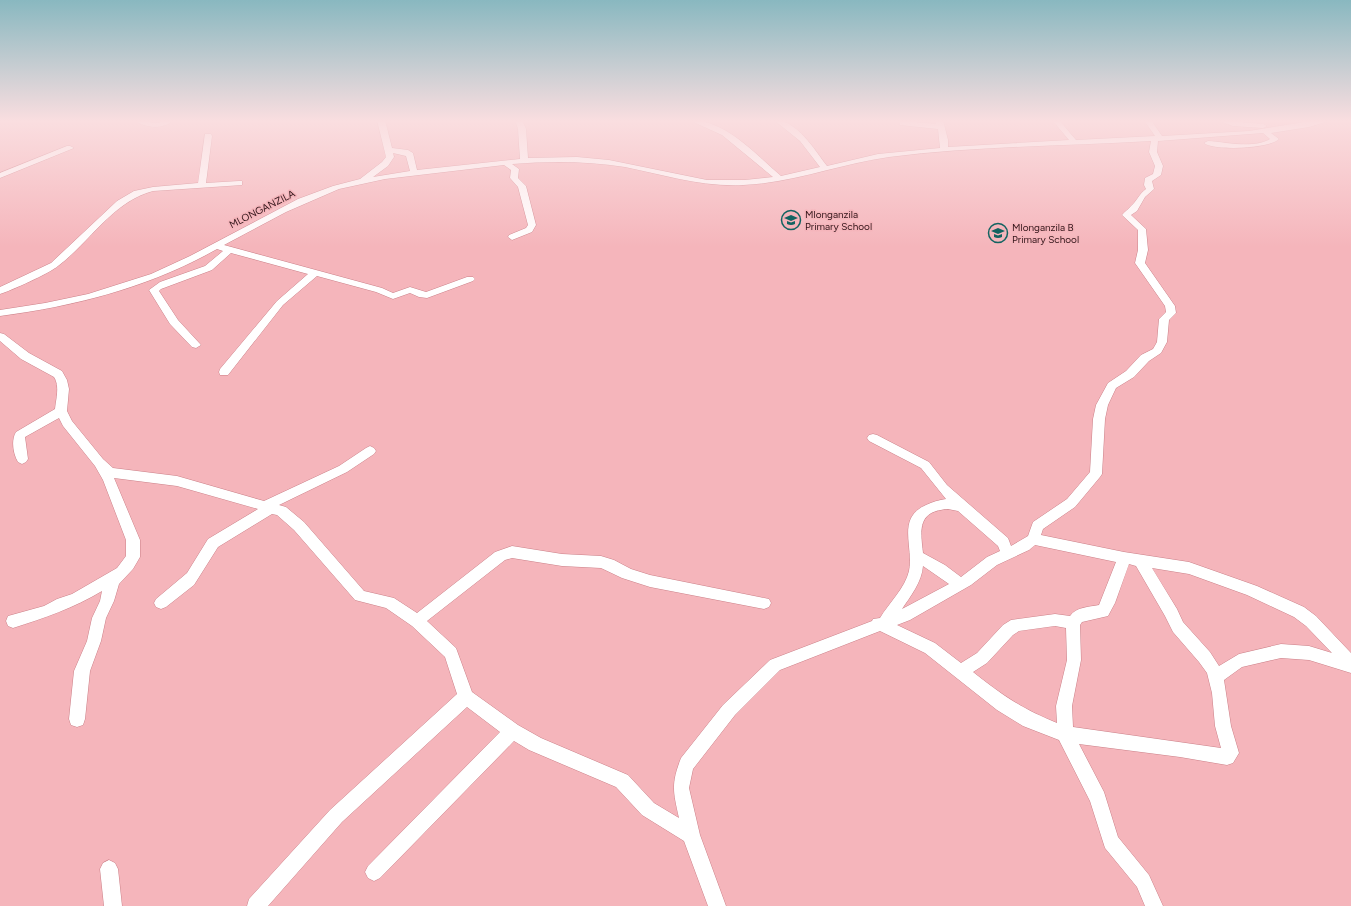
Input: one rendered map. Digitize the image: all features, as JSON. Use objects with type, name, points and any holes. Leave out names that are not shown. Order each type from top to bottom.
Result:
[{"type":"street","points":[[0,176],[34,162]]},
{"type":"street","points":[[202,186],[205,162]]},
{"type":"street","points":[[360,182],[386,162]]},
{"type":"street","points":[[412,162],[414,173]]},
{"type":"street","name":"MLONGANZILA","points":[[0,313],[36,308],[104,293],[136,284],[216,246],[294,204],[322,192],[360,182],[414,173],[504,162]]},
{"type":"street","points":[[506,162],[509,166],[515,169],[514,178],[522,186],[532,225],[529,230],[512,237]]},
{"type":"street","name":"MLONGANZILA","points":[[608,162],[685,179],[722,184],[748,184],[780,180],[852,162]]},
{"type":"street","points":[[760,162],[780,180]]},
{"type":"street","points":[[820,162],[825,169]]},
{"type":"street","points":[[717,906],[691,835],[682,798],[682,778],[687,764],[729,710],[775,665],[905,614],[960,584],[992,561],[1008,554],[1033,539],[1038,526],[1071,503],[1096,474],[1099,419],[1102,406],[1112,386],[1130,374],[1145,358],[1157,351],[1162,342],[1164,319],[1171,313],[1170,306],[1140,262],[1143,250],[1142,229],[1126,214],[1134,209],[1140,198],[1150,189],[1148,180],[1157,175],[1159,166],[1157,162]]},
{"type":"street","points":[[0,291],[54,265],[120,203],[142,190],[153,188],[239,183]]},
{"type":"street","points":[[216,246],[379,290],[393,296],[410,290],[422,295],[427,295],[470,279]]},
{"type":"street","points":[[196,345],[174,322],[154,290],[205,270],[218,261],[229,249]]},
{"type":"street","points":[[224,372],[280,303],[315,273]]},
{"type":"street","points":[[0,336],[25,356],[58,374],[62,380],[63,389],[61,411],[67,423],[99,462],[110,472],[176,481],[281,511],[299,526],[360,596],[389,602],[417,621],[451,653],[466,697],[512,730],[535,744],[622,781],[648,809],[691,835]]},
{"type":"street","points":[[22,459],[19,439],[20,435],[61,411]]},
{"type":"street","points":[[873,438],[925,465],[943,488],[1003,542],[1008,554]]},
{"type":"street","points":[[161,603],[191,579],[207,550],[213,543],[268,507],[343,469],[370,451]]},
{"type":"street","points":[[77,719],[82,671],[94,641],[99,618],[107,601],[108,593],[113,580],[122,572],[133,557],[133,540],[109,479],[99,462]]},
{"type":"street","points":[[882,623],[914,578],[916,572],[918,556],[914,536],[916,519],[921,512],[942,504],[956,504],[963,506]]},
{"type":"street","points":[[1033,539],[1124,558],[1189,568],[1252,590],[1299,612],[1310,621],[1351,663]]},
{"type":"street","points":[[417,621],[500,556],[512,552],[562,560],[601,562],[610,564],[627,574],[650,581],[764,603]]},
{"type":"street","points":[[918,556],[940,569],[960,584]]},
{"type":"street","points":[[1124,558],[1108,603],[1103,611],[1078,616],[1073,623],[1074,660],[1064,706],[1065,734],[1098,798],[1111,842],[1143,881],[1154,906]]},
{"type":"street","points":[[882,623],[930,648],[1003,705],[1029,720],[1065,734],[1180,749],[1227,757],[1231,753],[1224,728],[1220,692],[1210,664],[1173,622],[1172,614],[1140,560]]},
{"type":"street","points":[[13,621],[47,611],[62,603],[76,599],[122,572]]},
{"type":"street","points":[[961,672],[982,658],[1008,630],[1016,625],[1054,620],[1073,623]]},
{"type":"street","points":[[1215,677],[1239,662],[1281,651],[1309,653],[1351,666]]},
{"type":"street","points":[[256,906],[336,816],[466,697]]},
{"type":"street","points":[[374,872],[512,730]]},
{"type":"street","points":[[109,869],[113,906]]},
{"type":"place","name":"Mlonganzila Primary School","points":[[791,220]]},
{"type":"place","name":"Mlonganzila B Primary School","points":[[998,233]]}]
